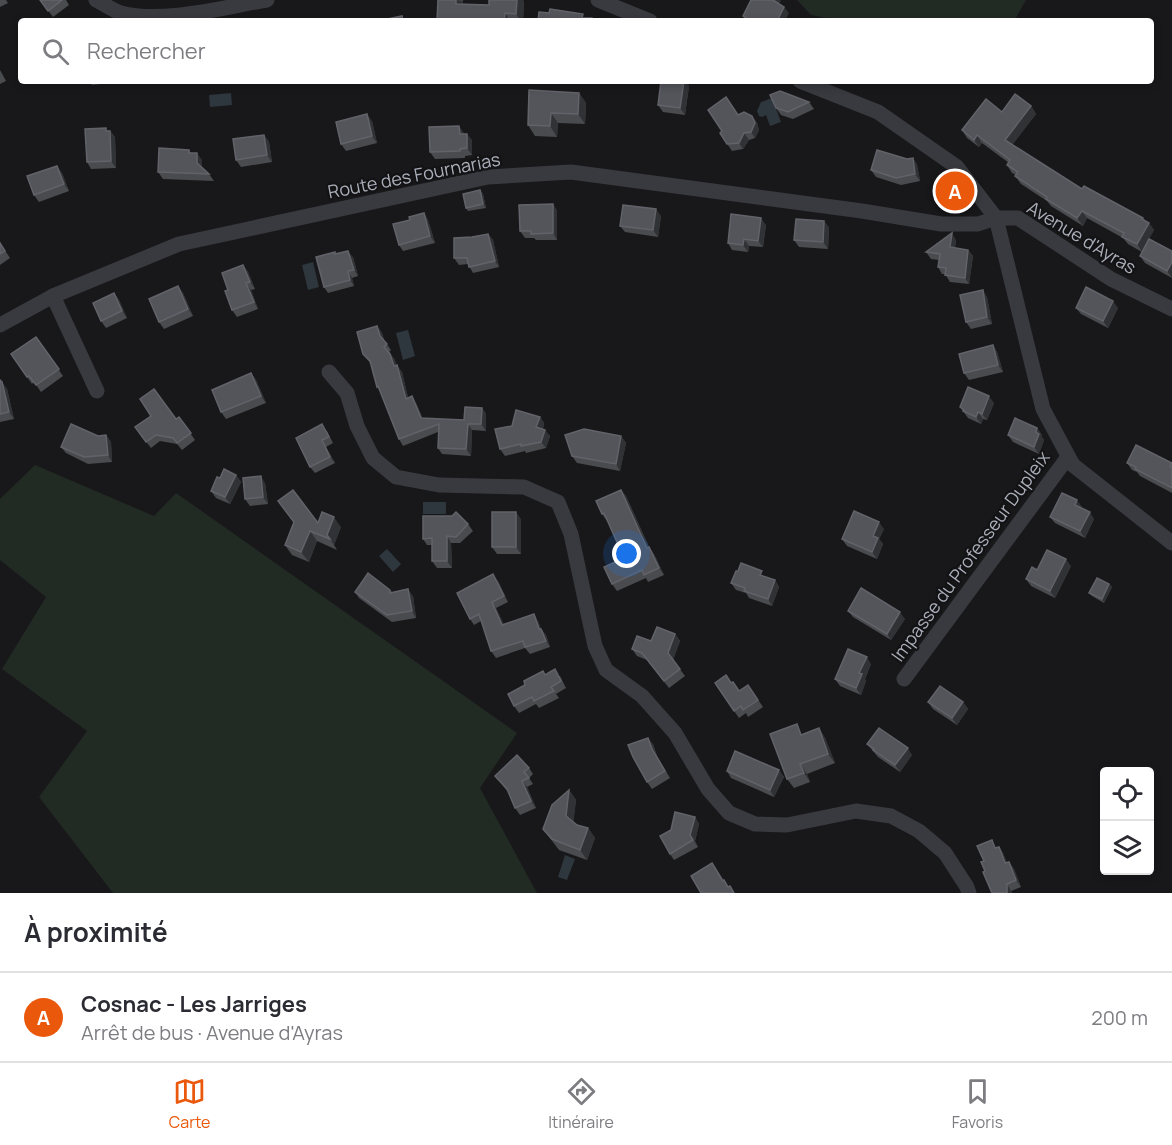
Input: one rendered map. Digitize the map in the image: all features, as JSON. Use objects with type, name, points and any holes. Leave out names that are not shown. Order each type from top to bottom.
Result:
[{"type":"street","points":[[96,0],[120,12],[144,16],[176,16],[267,0]]},
{"type":"street","points":[[598,0],[643,18]]},
{"type":"street","points":[[808,84],[878,112],[957,168],[996,218],[1043,409],[1068,457],[1073,465],[1172,543]]},
{"type":"street","name":"Route des Fournarias","points":[[0,325],[52,296],[179,244],[488,177],[571,172],[862,211],[941,224],[978,224],[996,218]]},
{"type":"street","name":"Avenue d'Ayras","points":[[996,218],[1018,218],[1111,279],[1172,309]]},
{"type":"street","points":[[52,296],[97,391]]},
{"type":"street","points":[[328,372],[347,393],[357,426],[373,458],[396,477],[439,485],[524,487],[558,502],[571,534],[595,646],[606,670],[642,696],[675,733],[708,789],[729,813],[755,824],[787,825],[856,811],[891,816],[919,831],[945,853],[969,893]]},
{"type":"street","name":"Impasse du Professeur Dupleix","points":[[904,679],[1068,457]]},
{"type":"shaded area","points":[[797,0],[1026,0],[1016,18],[826,18],[811,15]]},
{"type":"shaded area","points":[[231,93],[232,105],[210,107],[209,95]]},
{"type":"shaded area","points":[[772,98],[781,122],[770,126],[766,115],[759,116],[757,111],[761,102]]},
{"type":"shaded area","points":[[313,262],[319,287],[308,290],[302,265]]},
{"type":"shaded area","points":[[408,330],[415,356],[403,360],[396,333]]},
{"type":"shaded area","points":[[35,465],[154,516],[176,493],[517,733],[480,788],[537,893],[113,893],[39,797],[87,731],[2,669],[46,597],[0,560],[0,499]]},
{"type":"shaded area","points":[[423,502],[446,502],[446,514],[423,514]]},
{"type":"shaded area","points":[[387,549],[401,564],[393,572],[379,556]]},
{"type":"shaded area","points":[[565,855],[575,859],[567,880],[558,877]]},
{"type":"building","points":[[40,0],[62,0],[48,11]]},
{"type":"building","points":[[438,0],[456,0],[456,4],[489,5],[489,0],[517,0],[516,14],[505,13],[504,18],[437,18]]},
{"type":"building","points":[[751,0],[773,0],[784,7],[778,18],[746,18],[743,16]]},
{"type":"building","points":[[550,9],[583,14],[582,18],[538,18],[539,12],[549,13]]},
{"type":"building","points":[[661,84],[684,84],[680,108],[658,105]]},
{"type":"building","points":[[529,90],[579,93],[578,114],[551,113],[550,126],[528,125]]},
{"type":"building","points":[[780,91],[809,102],[788,112],[776,108],[770,95]]},
{"type":"building","points":[[1015,94],[1031,106],[1005,140],[1082,189],[1084,186],[1143,218],[1149,223],[1137,244],[1122,237],[1124,233],[1082,211],[1077,218],[1046,199],[1047,197],[1015,176],[1018,172],[1007,165],[1010,160],[977,135],[974,140],[962,130],[986,99],[1002,112]]},
{"type":"building","points":[[726,97],[738,115],[744,112],[752,116],[755,123],[751,132],[744,133],[739,143],[727,144],[720,133],[722,131],[708,110]]},
{"type":"building","points":[[367,114],[372,136],[341,144],[336,122]]},
{"type":"building","points":[[459,126],[460,134],[467,134],[467,148],[460,149],[460,151],[430,152],[429,127]]},
{"type":"building","points":[[106,128],[106,131],[110,131],[111,161],[87,162],[85,129]]},
{"type":"building","points":[[264,135],[267,155],[236,160],[233,139]]},
{"type":"building","points":[[159,148],[189,150],[189,153],[197,153],[197,163],[209,174],[158,172]]},
{"type":"building","points":[[877,150],[907,159],[913,158],[915,174],[896,178],[871,170]]},
{"type":"building","points":[[57,166],[64,184],[34,195],[27,176]]},
{"type":"building","points":[[480,190],[483,204],[466,208],[463,194]]},
{"type":"building","points":[[553,204],[553,233],[531,234],[531,231],[520,231],[519,205]]},
{"type":"building","points":[[623,205],[656,209],[653,230],[620,226]]},
{"type":"building","points":[[424,213],[430,236],[399,245],[393,224],[410,220],[409,217]]},
{"type":"building","points":[[731,214],[761,218],[758,241],[744,239],[743,245],[728,243]]},
{"type":"building","points":[[796,219],[824,221],[823,242],[794,240]]},
{"type":"building","points":[[952,233],[950,247],[968,250],[965,278],[945,275],[946,268],[938,267],[940,254],[926,252]]},
{"type":"building","points":[[488,234],[495,261],[469,267],[467,258],[454,258],[454,238]]},
{"type":"building","points":[[1149,239],[1172,251],[1172,262],[1167,271],[1140,256]]},
{"type":"building","points":[[0,243],[5,251],[0,254]]},
{"type":"building","points":[[348,251],[354,270],[348,271],[350,280],[324,287],[316,257]]},
{"type":"building","points":[[243,265],[250,282],[246,283],[254,302],[232,310],[225,291],[228,290],[222,273]]},
{"type":"building","points":[[178,286],[188,309],[159,322],[149,299]]},
{"type":"building","points":[[1086,287],[1113,301],[1103,321],[1076,308]]},
{"type":"building","points":[[983,290],[987,317],[966,322],[960,295]]},
{"type":"building","points":[[114,293],[122,311],[101,321],[93,303]]},
{"type":"building","points":[[377,326],[380,336],[387,344],[384,347],[390,354],[394,366],[397,365],[406,399],[412,396],[421,418],[464,420],[465,407],[482,408],[481,424],[468,424],[466,449],[438,448],[439,424],[399,439],[377,387],[370,361],[363,354],[357,332]]},
{"type":"building","points":[[36,337],[59,369],[36,385],[29,376],[27,377],[11,354]]},
{"type":"building","points":[[993,345],[998,365],[964,373],[959,354]]},
{"type":"building","points":[[251,373],[261,396],[221,412],[212,390]]},
{"type":"building","points":[[0,380],[9,412],[0,414]]},
{"type":"building","points":[[968,387],[989,396],[982,414],[978,412],[976,417],[963,411],[960,407]]},
{"type":"building","points":[[154,389],[176,419],[179,417],[191,433],[177,443],[173,438],[156,435],[146,442],[135,427],[151,416],[140,399]]},
{"type":"building","points":[[516,410],[540,417],[536,427],[545,430],[541,442],[500,449],[495,429],[512,426]]},
{"type":"building","points":[[1015,418],[1037,428],[1036,432],[1039,434],[1034,447],[1008,435]]},
{"type":"building","points":[[71,424],[98,436],[106,435],[108,455],[84,457],[61,447]]},
{"type":"building","points":[[322,424],[329,437],[322,440],[330,457],[310,467],[296,438]]},
{"type":"building","points":[[584,429],[621,436],[616,464],[572,456],[565,435]]},
{"type":"building","points":[[1136,445],[1172,463],[1170,466],[1172,467],[1172,488],[1127,463]]},
{"type":"building","points":[[224,469],[236,475],[225,497],[211,491],[217,477],[220,478]]},
{"type":"building","points":[[261,476],[263,497],[245,499],[243,478]]},
{"type":"building","points":[[293,490],[318,523],[322,512],[334,517],[327,535],[330,539],[310,531],[301,552],[285,545],[294,522],[278,501]]},
{"type":"building","points":[[621,490],[647,548],[649,547],[659,568],[644,575],[642,570],[612,584],[604,567],[624,558],[604,513],[602,514],[596,501]]},
{"type":"building","points":[[1062,493],[1077,500],[1075,505],[1090,512],[1080,531],[1050,517]]},
{"type":"building","points":[[854,511],[879,522],[873,536],[878,538],[872,552],[842,539]]},
{"type":"building","points":[[456,512],[468,524],[456,537],[447,536],[447,561],[432,561],[432,538],[423,539],[423,516],[452,516]]},
{"type":"building","points":[[492,512],[516,512],[516,547],[492,547]]},
{"type":"building","points":[[1047,550],[1066,559],[1050,591],[1026,579],[1032,567],[1037,570]]},
{"type":"building","points":[[741,563],[762,571],[760,575],[775,580],[768,599],[744,591],[745,588],[731,583]]},
{"type":"building","points":[[368,573],[390,590],[390,593],[408,589],[412,611],[387,615],[355,592]]},
{"type":"building","points":[[493,574],[504,596],[492,602],[502,625],[534,614],[546,641],[525,647],[523,641],[491,651],[479,614],[470,619],[457,593]]},
{"type":"building","points":[[1097,578],[1109,584],[1102,599],[1089,593]]},
{"type":"building","points":[[861,588],[900,612],[887,634],[848,611]]},
{"type":"building","points":[[657,627],[675,634],[668,653],[680,669],[664,681],[642,653],[632,649],[637,636],[651,641]]},
{"type":"building","points":[[848,649],[867,657],[859,673],[862,674],[856,688],[835,679]]},
{"type":"building","points":[[555,669],[561,681],[551,687],[554,691],[534,701],[532,697],[514,706],[508,694],[525,685],[524,681],[543,671],[545,675]]},
{"type":"building","points":[[726,675],[739,691],[748,685],[758,700],[743,710],[741,706],[734,711],[715,683]]},
{"type":"building","points":[[940,686],[963,702],[952,718],[928,702]]},
{"type":"building","points":[[797,724],[801,735],[819,728],[828,754],[800,764],[804,773],[787,779],[770,734]]},
{"type":"building","points":[[879,728],[908,748],[895,765],[867,744]]},
{"type":"building","points":[[648,738],[665,771],[647,782],[628,745]]},
{"type":"building","points":[[735,751],[779,770],[770,790],[727,771]]},
{"type":"building","points":[[517,755],[529,768],[524,772],[529,778],[522,781],[531,801],[515,808],[507,789],[495,776]]},
{"type":"building","points":[[569,790],[566,816],[577,825],[588,828],[580,850],[552,839],[543,829],[552,805]]},
{"type":"building","points":[[675,812],[695,817],[690,835],[693,840],[670,854],[660,836],[671,830]]},
{"type":"building","points":[[992,840],[995,848],[999,847],[1005,863],[1009,862],[1016,880],[1007,884],[1007,893],[992,893],[983,872],[985,871],[981,862],[984,861],[977,846]]},
{"type":"building","points":[[712,863],[734,893],[701,893],[691,876]]},
{"type":"place","name":"Cosnac - Les Jarriges","points":[[955,191]]}]
